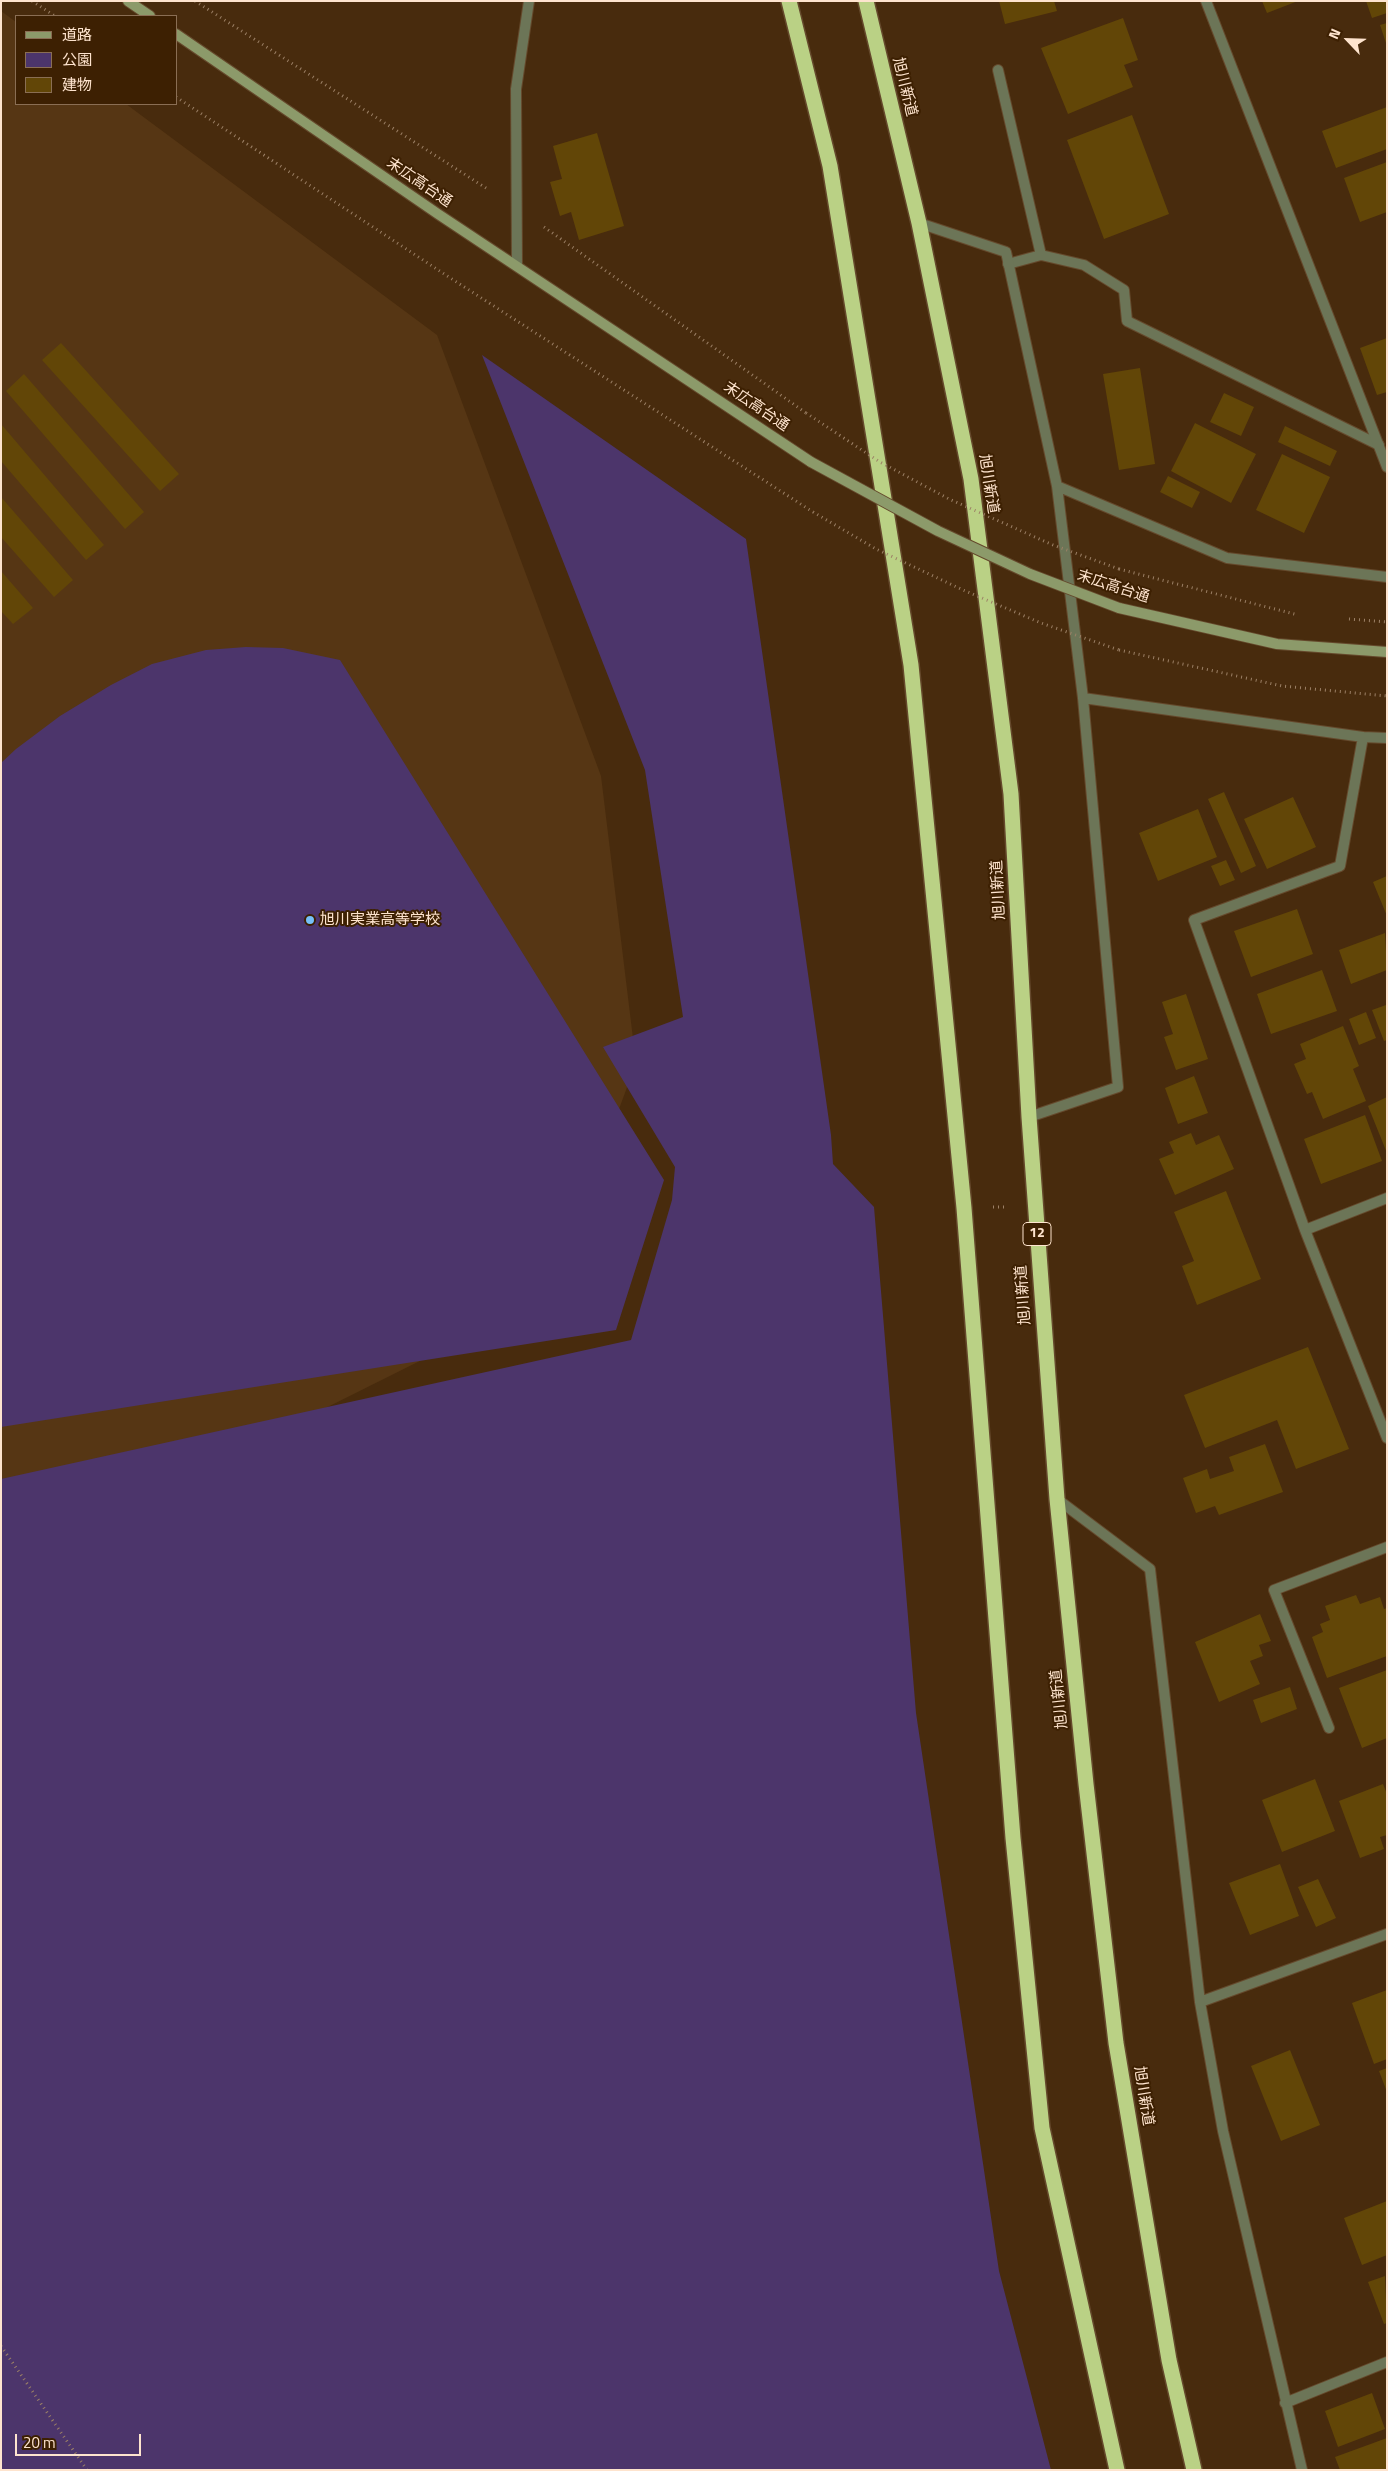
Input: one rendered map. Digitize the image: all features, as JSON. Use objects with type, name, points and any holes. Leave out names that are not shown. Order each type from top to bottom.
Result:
[{"type":"highway","points":[[789,1],[830,166],[911,666],[964,1208],[1012,1828],[1042,2128],[1117,2470]]},
{"type":"highway","name":"旭川新道","points":[[866,1],[919,223],[971,479],[1011,794],[1029,1117],[1057,1499],[1086,1784],[1116,2043],[1169,2360],[1194,2470]]},
{"type":"street","points":[[128,1],[149,15]]},
{"type":"street","points":[[517,266],[516,89],[528,1]]},
{"type":"street","points":[[1206,1],[1383,444],[1387,468]]},
{"type":"street","name":"末広高台通","points":[[178,35],[517,266],[811,462],[938,531],[1030,574],[1119,608],[1277,644],[1387,652]]},
{"type":"street","points":[[998,70],[1041,256]]},
{"type":"street","points":[[919,223],[1006,252],[1057,486],[1083,698],[1118,1087],[1029,1117]]},
{"type":"street","points":[[1008,264],[1041,256],[1084,265],[1124,290],[1127,321],[1383,444]]},
{"type":"street","points":[[1057,486],[1228,558],[1387,577]]},
{"type":"street","points":[[1083,698],[1363,737],[1387,738]]},
{"type":"street","points":[[1363,737],[1340,866],[1194,920],[1305,1230],[1387,1438]]},
{"type":"street","points":[[1305,1230],[1387,1198]]},
{"type":"street","points":[[1057,1499],[1150,1569],[1200,2002],[1224,2131],[1285,2403],[1302,2470]]},
{"type":"street","points":[[1330,1728],[1274,1590],[1387,1547]]},
{"type":"street","points":[[1200,2002],[1387,1934]]},
{"type":"street","points":[[1285,2403],[1387,2362]]},
{"type":"path","points":[[32,1],[53,15]]},
{"type":"path","points":[[178,98],[446,276],[813,512],[876,550],[1041,623],[1119,650],[1282,686],[1387,696]]},
{"type":"path","points":[[806,413],[880,462],[949,499],[1053,545],[1119,569],[1305,616]]},
{"type":"path","points":[[1341,618],[1387,622]]},
{"type":"path","points":[[964,1208],[1035,1206]]},
{"type":"path","points":[[1,2346],[87,2470]]},
{"type":"shaded area","name":"旭川実業高等学校","points":[[1,11],[15,21],[15,105],[127,105],[437,335],[601,776],[636,1063],[550,1296],[1,1570]]},
{"type":"green space","points":[[482,355],[746,539],[831,1135],[833,1164],[874,1207],[916,1713],[999,2271],[1051,2470],[1,2470],[1,1479],[631,1340],[672,1200],[675,1167],[603,1047],[683,1017],[645,770]]},
{"type":"green space","points":[[246,647],[283,648],[340,660],[664,1180],[616,1330],[1,1427],[1,763],[16,749],[60,716],[111,685],[152,664],[206,650]]},
{"type":"building","points":[[999,1],[1054,1],[1057,11],[1005,24]]},
{"type":"building","points":[[1262,1],[1298,1],[1267,13]]},
{"type":"building","points":[[1366,1],[1387,1],[1387,13],[1372,18]]},
{"type":"building","points":[[1123,18],[1138,60],[1124,65],[1133,87],[1068,114],[1041,48]]},
{"type":"building","points":[[1387,23],[1387,43],[1386,43],[1380,25]]},
{"type":"building","points":[[1387,107],[1387,149],[1336,168],[1322,131]]},
{"type":"building","points":[[1132,115],[1169,214],[1104,239],[1067,140]]},
{"type":"building","points":[[597,133],[624,226],[579,240],[571,212],[560,216],[550,182],[562,179],[553,146]]},
{"type":"building","points":[[1387,162],[1387,212],[1360,222],[1344,178]]},
{"type":"building","points":[[1387,338],[1387,392],[1377,395],[1360,348]]},
{"type":"building","points":[[61,343],[179,474],[160,491],[42,360]]},
{"type":"building","points":[[1140,368],[1155,464],[1119,470],[1103,374]]},
{"type":"building","points":[[24,374],[144,512],[125,529],[6,391]]},
{"type":"building","points":[[1224,393],[1254,407],[1241,436],[1210,422]]},
{"type":"building","points":[[1195,423],[1256,454],[1231,503],[1171,471]]},
{"type":"building","points":[[1,424],[104,545],[86,560],[1,461]]},
{"type":"building","points":[[1285,426],[1337,451],[1330,466],[1278,442]]},
{"type":"building","points":[[1282,454],[1330,477],[1304,533],[1256,510]]},
{"type":"building","points":[[1168,476],[1200,492],[1192,508],[1160,492]]},
{"type":"building","points":[[1,497],[73,580],[54,597],[1,537]]},
{"type":"building","points":[[1,571],[33,608],[13,624],[1,611]]},
{"type":"building","points":[[1224,792],[1256,866],[1241,873],[1208,799]]},
{"type":"building","points":[[1293,797],[1316,847],[1267,869],[1244,819]]},
{"type":"building","points":[[1198,809],[1217,857],[1158,881],[1139,833]]},
{"type":"building","points":[[1226,860],[1235,880],[1220,886],[1211,866]]},
{"type":"building","points":[[1387,876],[1387,916],[1373,882]]},
{"type":"building","points":[[1297,909],[1313,954],[1251,977],[1234,931]]},
{"type":"building","points":[[1385,933],[1387,970],[1351,984],[1339,950]]},
{"type":"building","points":[[1322,970],[1337,1011],[1271,1034],[1257,994]]},
{"type":"building","points":[[1186,994],[1208,1059],[1176,1070],[1164,1037],[1173,1034],[1162,1002]]},
{"type":"building","points":[[1386,1005],[1387,1040],[1384,1041],[1372,1010]]},
{"type":"building","points":[[1366,1012],[1376,1038],[1359,1045],[1349,1019]]},
{"type":"building","points":[[1343,1026],[1359,1066],[1353,1069],[1366,1101],[1323,1119],[1312,1092],[1307,1094],[1294,1064],[1306,1059],[1300,1044]]},
{"type":"building","points":[[1194,1076],[1208,1113],[1178,1124],[1165,1088]]},
{"type":"building","points":[[1387,1097],[1387,1153],[1368,1106]]},
{"type":"building","points":[[1365,1115],[1382,1161],[1321,1184],[1304,1139]]},
{"type":"building","points":[[1191,1133],[1196,1145],[1219,1135],[1234,1169],[1175,1195],[1159,1159],[1174,1153],[1169,1142]]},
{"type":"building","points":[[1226,1191],[1261,1279],[1197,1305],[1182,1266],[1194,1261],[1174,1212]]},
{"type":"building","points":[[1308,1347],[1349,1449],[1296,1469],[1277,1420],[1205,1448],[1184,1395]]},
{"type":"building","points":[[1265,1444],[1283,1492],[1219,1515],[1215,1506],[1196,1513],[1183,1478],[1207,1469],[1210,1479],[1234,1471],[1229,1457]]},
{"type":"building","points":[[1356,1595],[1360,1604],[1380,1597],[1384,1609],[1387,1608],[1387,1656],[1327,1678],[1312,1637],[1323,1632],[1320,1624],[1330,1620],[1325,1606]]},
{"type":"building","points":[[1260,1614],[1271,1641],[1259,1645],[1263,1656],[1250,1661],[1260,1684],[1219,1702],[1195,1642]]},
{"type":"building","points":[[1387,1670],[1387,1738],[1362,1748],[1339,1688]]},
{"type":"building","points":[[1290,1687],[1297,1709],[1261,1723],[1253,1700]]},
{"type":"building","points":[[1315,1779],[1335,1831],[1282,1852],[1262,1800]]},
{"type":"building","points":[[1383,1784],[1387,1794],[1387,1835],[1380,1837],[1384,1849],[1360,1858],[1339,1801]]},
{"type":"building","points":[[1280,1864],[1299,1916],[1250,1935],[1229,1883]]},
{"type":"building","points":[[1318,1879],[1336,1918],[1316,1927],[1298,1887]]},
{"type":"building","points":[[1387,1990],[1387,2059],[1374,2064],[1352,2003]]},
{"type":"building","points":[[1290,2050],[1320,2125],[1281,2141],[1251,2066]]},
{"type":"building","points":[[1387,2068],[1387,2092],[1379,2071]]},
{"type":"building","points":[[1387,2201],[1387,2255],[1362,2265],[1344,2218]]},
{"type":"building","points":[[1385,2276],[1387,2323],[1384,2324],[1368,2282]]},
{"type":"building","points":[[1372,2393],[1385,2429],[1338,2447],[1325,2411]]},
{"type":"building","points":[[1387,2438],[1387,2470],[1340,2470],[1335,2457]]},
{"type":"place","name":"旭川実業高等学校","points":[[310,920]]}]
